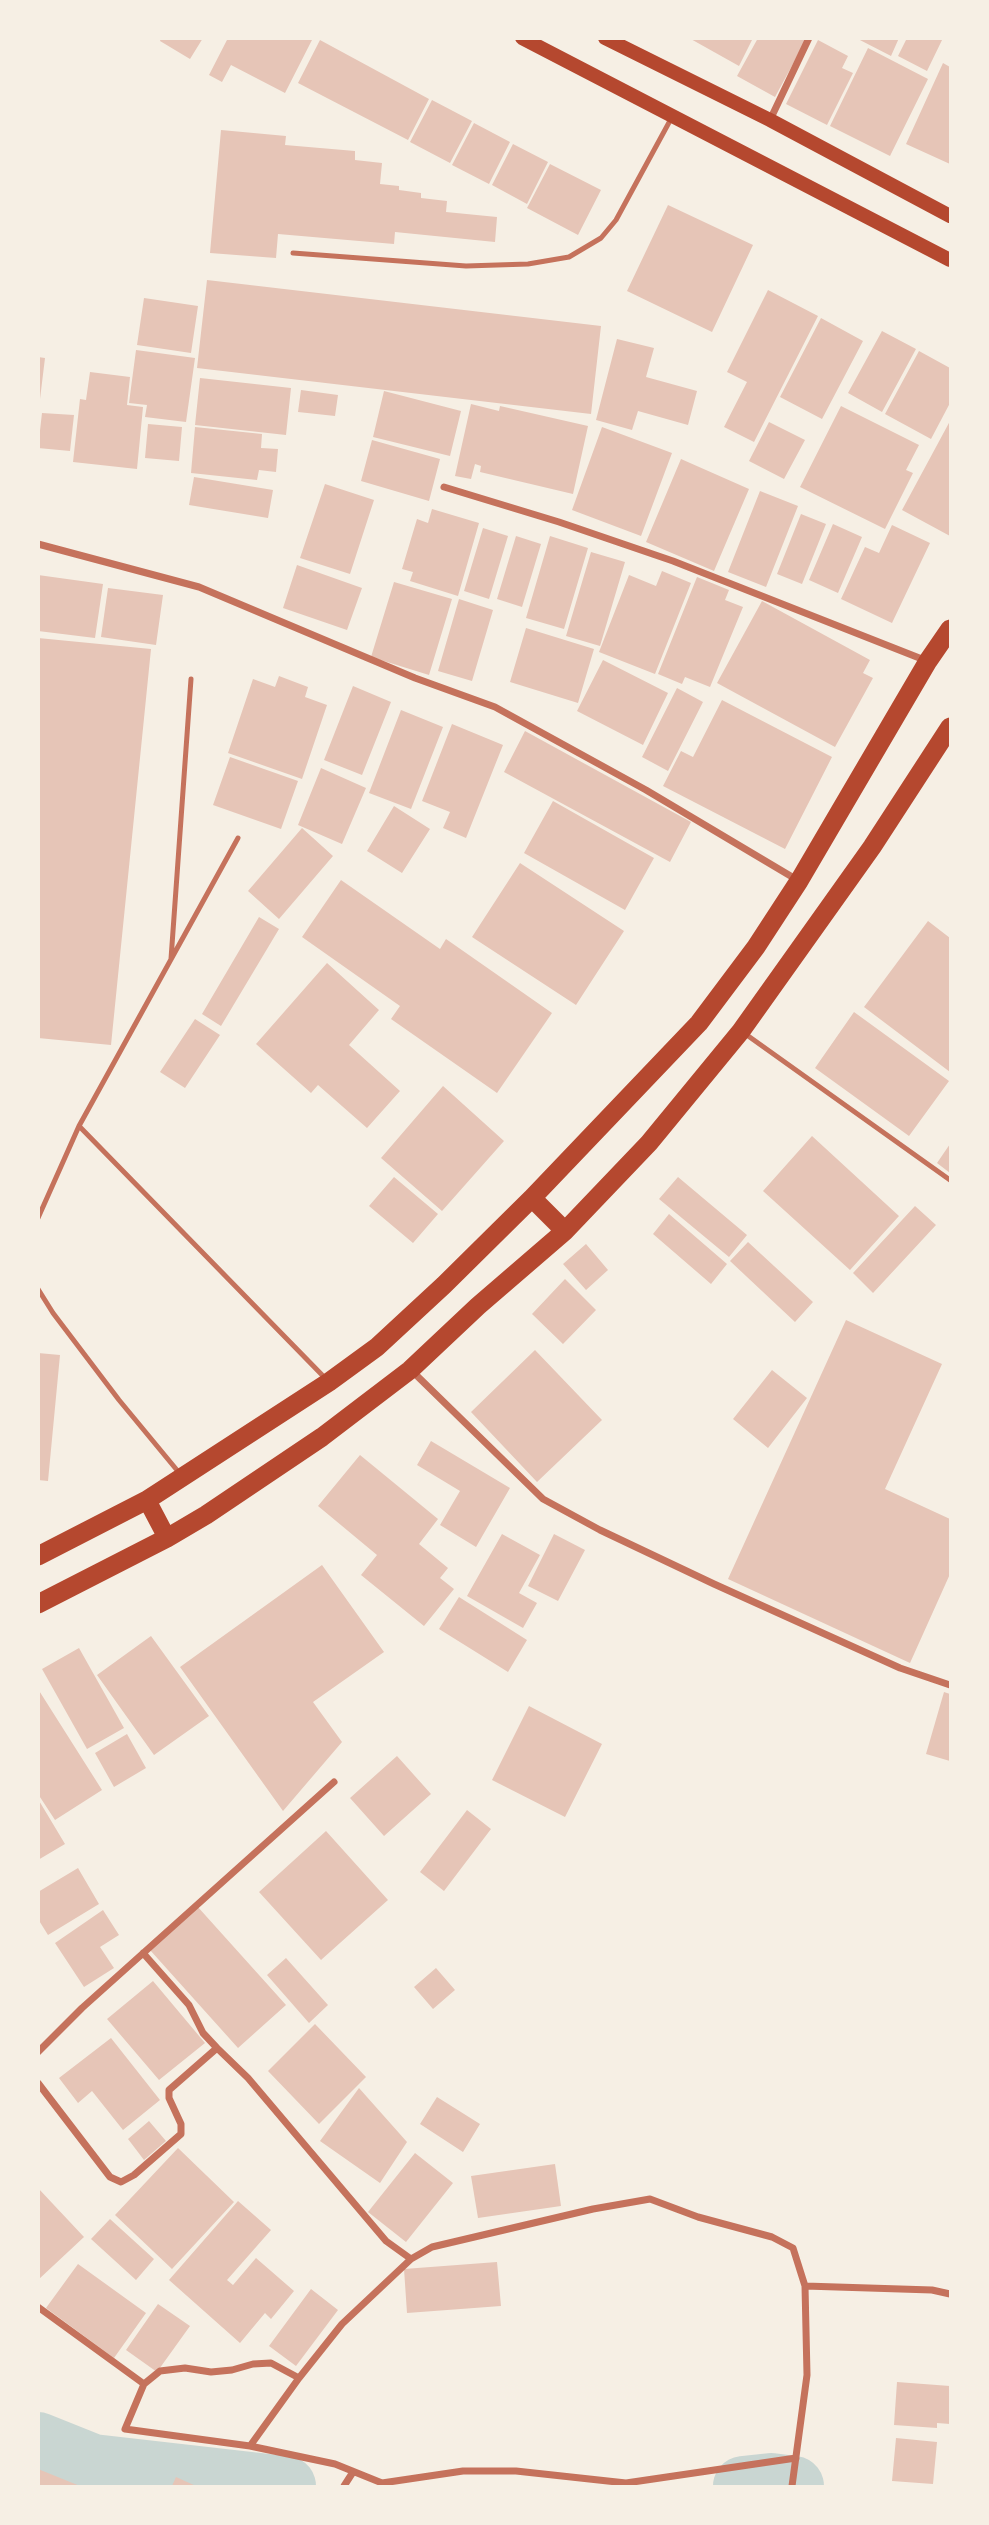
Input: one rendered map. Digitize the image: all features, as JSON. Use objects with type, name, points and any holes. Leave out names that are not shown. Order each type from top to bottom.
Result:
[{"type":"highway","points":[[38,1556],[147,1500],[329,1382],[377,1347],[532,1198],[699,1023],[756,947],[799,881],[950,629]]},
{"type":"highway","points":[[38,1604],[206,1516],[322,1437],[410,1370],[478,1306],[565,1231],[649,1143],[741,1031],[872,846],[950,727]]},
{"type":"highway","points":[[532,1198],[565,1231]]},
{"type":"main road","points":[[522,38],[950,260]]},
{"type":"main road","points":[[605,38],[770,120],[950,216]]},
{"type":"main road","points":[[147,1500],[167,1538]]},
{"type":"street","points":[[770,120],[809,38]]},
{"type":"street","points":[[444,487],[673,561],[929,661]]},
{"type":"street","points":[[38,544],[199,587],[415,678],[495,707],[646,790],[799,881]]},
{"type":"street","points":[[410,1370],[543,1499],[600,1530],[713,1584],[900,1668],[950,1685]]},
{"type":"street","points":[[38,2052],[82,2008],[334,1782]]},
{"type":"street","points":[[143,1953],[189,2005],[203,2033],[248,2078],[386,2241],[411,2259]]},
{"type":"street","points":[[38,2083],[110,2177],[121,2182],[134,2175],[181,2134],[181,2124],[169,2098],[169,2090],[217,2048]]},
{"type":"street","points":[[250,2446],[342,2324],[411,2259],[432,2247],[593,2209],[650,2199],[698,2217],[772,2237],[793,2248],[806,2286],[807,2375],[792,2487]]},
{"type":"street","points":[[806,2286],[932,2290],[950,2294]]},
{"type":"street","points":[[38,2307],[144,2384]]},
{"type":"street","points":[[299,2378],[271,2363],[211,2372],[185,2368],[160,2371],[144,2384],[125,2429],[250,2446],[335,2465],[382,2483],[463,2471],[516,2470],[626,2483],[796,2458]]},
{"type":"street","points":[[345,2484],[353,2472]]},
{"type":"lane","points":[[293,253],[466,266],[528,264],[569,257],[601,238],[616,220],[672,117]]},
{"type":"lane","points":[[171,960],[191,679]]},
{"type":"lane","points":[[38,1218],[79,1126],[238,838]]},
{"type":"lane","points":[[741,1031],[950,1180]]},
{"type":"lane","points":[[79,1126],[329,1382]]},
{"type":"lane","points":[[38,1289],[53,1313],[183,1476]]},
{"type":"building","points":[[161,38],[203,38],[190,59],[160,41]]},
{"type":"building","points":[[228,38],[313,38],[285,93],[231,65],[222,82],[209,75]]},
{"type":"building","points":[[689,38],[753,38],[739,66]]},
{"type":"building","points":[[758,38],[807,38],[775,97],[737,76]]},
{"type":"building","points":[[856,38],[899,38],[891,56]]},
{"type":"building","points":[[907,38],[943,38],[927,71],[898,56]]},
{"type":"building","points":[[320,40],[429,99],[408,140],[298,83]]},
{"type":"building","points":[[818,40],[848,56],[842,68],[853,73],[827,125],[786,104]]},
{"type":"building","points":[[868,48],[928,79],[890,156],[830,126]]},
{"type":"building","points":[[943,63],[950,67],[950,164],[906,144]]},
{"type":"building","points":[[432,100],[472,121],[450,163],[410,142]]},
{"type":"building","points":[[474,123],[510,142],[489,184],[452,165]]},
{"type":"building","points":[[221,130],[286,136],[285,145],[355,151],[355,160],[382,163],[380,184],[399,186],[399,190],[421,193],[421,198],[447,201],[446,212],[497,217],[495,242],[395,232],[394,244],[278,234],[276,258],[210,253]]},
{"type":"building","points":[[513,144],[548,162],[527,204],[492,185]]},
{"type":"building","points":[[550,164],[601,190],[578,235],[527,208]]},
{"type":"building","points":[[668,205],[753,245],[712,332],[627,291]]},
{"type":"building","points":[[207,280],[601,326],[591,414],[197,368]]},
{"type":"building","points":[[768,290],[818,316],[754,442],[724,427],[747,382],[727,372]]},
{"type":"building","points":[[144,298],[198,306],[191,353],[137,345]]},
{"type":"building","points":[[821,318],[863,341],[822,419],[780,397]]},
{"type":"building","points":[[882,331],[916,349],[882,412],[848,393]]},
{"type":"building","points":[[617,339],[654,348],[646,377],[697,391],[688,425],[638,411],[632,430],[596,420]]},
{"type":"building","points":[[136,350],[195,358],[186,422],[145,417],[147,405],[129,403]]},
{"type":"building","points":[[919,351],[950,368],[950,403],[931,439],[885,414]]},
{"type":"building","points":[[38,357],[45,358],[40,399],[38,399]]},
{"type":"building","points":[[90,372],[130,377],[127,405],[143,407],[137,469],[73,462],[80,399],[86,400]]},
{"type":"building","points":[[200,378],[291,388],[286,435],[195,425]]},
{"type":"building","points":[[301,390],[338,395],[335,416],[298,412]]},
{"type":"building","points":[[384,391],[461,411],[450,456],[373,437]]},
{"type":"building","points":[[471,404],[499,411],[500,406],[588,426],[573,494],[480,472],[481,466],[475,464],[471,479],[455,476]]},
{"type":"building","points":[[841,406],[919,445],[906,470],[913,473],[885,529],[800,487]]},
{"type":"building","points":[[42,413],[74,415],[70,451],[38,448]]},
{"type":"building","points":[[950,421],[950,536],[902,510]]},
{"type":"building","points":[[769,422],[805,440],[784,479],[749,461]]},
{"type":"building","points":[[148,424],[182,427],[179,461],[145,458]]},
{"type":"building","points":[[195,427],[262,434],[261,448],[278,449],[276,472],[259,470],[257,480],[191,473]]},
{"type":"building","points":[[602,427],[672,453],[641,536],[572,510]]},
{"type":"building","points":[[372,440],[440,459],[429,501],[361,481]]},
{"type":"building","points":[[681,459],[749,489],[714,571],[646,542]]},
{"type":"building","points":[[194,477],[273,490],[268,518],[189,505]]},
{"type":"building","points":[[325,484],[374,500],[350,574],[300,558]]},
{"type":"building","points":[[760,491],[798,506],[766,587],[728,572]]},
{"type":"building","points":[[432,509],[479,523],[458,596],[410,581],[413,572],[402,569],[417,519],[428,523]]},
{"type":"building","points":[[801,514],[826,524],[802,584],[777,574]]},
{"type":"building","points":[[833,524],[862,537],[838,593],[809,580]]},
{"type":"building","points":[[892,525],[930,543],[892,623],[841,599],[865,547],[879,553]]},
{"type":"building","points":[[483,528],[508,536],[489,599],[464,591]]},
{"type":"building","points":[[516,536],[541,544],[522,607],[497,599]]},
{"type":"building","points":[[550,536],[588,548],[564,629],[526,618]]},
{"type":"building","points":[[591,552],[625,562],[600,646],[566,636]]},
{"type":"building","points":[[297,565],[362,588],[347,630],[283,608]]},
{"type":"building","points":[[662,571],[691,583],[655,674],[599,652],[629,575],[656,586]]},
{"type":"building","points":[[38,575],[103,584],[95,638],[38,631]]},
{"type":"building","points":[[697,577],[729,590],[725,600],[743,607],[710,687],[685,677],[682,684],[658,674]]},
{"type":"building","points":[[394,582],[452,599],[429,675],[371,657]]},
{"type":"building","points":[[108,588],[163,595],[156,645],[101,637]]},
{"type":"building","points":[[459,599],[493,610],[472,681],[438,671]]},
{"type":"building","points":[[762,601],[870,660],[863,673],[873,678],[835,747],[717,683]]},
{"type":"building","points":[[526,628],[594,649],[578,703],[510,682]]},
{"type":"building","points":[[38,638],[151,649],[111,1045],[38,1038]]},
{"type":"building","points":[[603,660],[668,693],[643,745],[577,711]]},
{"type":"building","points":[[279,676],[308,687],[305,697],[327,705],[302,779],[228,753],[253,679],[275,687]]},
{"type":"building","points":[[353,686],[391,702],[362,775],[324,760]]},
{"type":"building","points":[[677,688],[703,702],[668,771],[642,757]]},
{"type":"building","points":[[722,700],[832,757],[785,849],[663,786],[681,751],[693,757]]},
{"type":"building","points":[[401,710],[443,727],[411,809],[369,793]]},
{"type":"building","points":[[452,724],[503,745],[466,838],[443,828],[450,812],[422,801]]},
{"type":"building","points":[[525,731],[691,822],[670,862],[504,772]]},
{"type":"building","points":[[230,757],[298,781],[281,829],[213,805]]},
{"type":"building","points":[[321,768],[366,788],[342,844],[298,825]]},
{"type":"building","points":[[553,801],[654,858],[625,910],[524,853]]},
{"type":"building","points":[[394,806],[430,829],[402,873],[367,851]]},
{"type":"building","points":[[302,828],[333,856],[279,919],[248,891]]},
{"type":"building","points":[[520,863],[624,931],[576,1005],[472,937]]},
{"type":"building","points":[[341,880],[440,949],[446,939],[552,1013],[497,1093],[391,1019],[400,1006],[302,937]]},
{"type":"building","points":[[259,917],[279,929],[221,1026],[202,1014]]},
{"type":"building","points":[[928,921],[950,938],[950,1072],[864,1007]]},
{"type":"building","points":[[327,963],[379,1010],[349,1045],[400,1091],[367,1128],[318,1085],[311,1093],[256,1044]]},
{"type":"building","points":[[854,1012],[949,1081],[909,1136],[815,1068]]},
{"type":"building","points":[[195,1019],[220,1035],[185,1088],[160,1072]]},
{"type":"building","points":[[443,1086],[504,1141],[442,1211],[381,1158]]},
{"type":"building","points":[[812,1136],[899,1216],[850,1270],[763,1191]]},
{"type":"building","points":[[950,1144],[950,1173],[937,1163]]},
{"type":"building","points":[[394,1177],[438,1214],[413,1243],[369,1206]]},
{"type":"building","points":[[678,1177],[747,1235],[729,1257],[659,1199]]},
{"type":"building","points":[[915,1206],[936,1225],[873,1293],[853,1273]]},
{"type":"building","points":[[669,1214],[727,1264],[711,1284],[653,1234]]},
{"type":"building","points":[[748,1242],[813,1302],[795,1322],[730,1261]]},
{"type":"building","points":[[586,1244],[608,1270],[586,1290],[563,1264]]},
{"type":"building","points":[[565,1279],[596,1310],[563,1344],[532,1314]]},
{"type":"building","points":[[846,1320],[942,1364],[885,1489],[950,1519],[950,1574],[910,1663],[728,1579]]},
{"type":"building","points":[[535,1350],[602,1420],[537,1482],[471,1412]]},
{"type":"building","points":[[38,1353],[60,1355],[48,1481],[38,1480]]},
{"type":"building","points":[[772,1370],[807,1398],[768,1448],[733,1419]]},
{"type":"building","points":[[431,1441],[510,1488],[476,1547],[440,1525],[460,1491],[417,1465]]},
{"type":"building","points":[[360,1455],[438,1519],[419,1544],[448,1568],[440,1578],[454,1589],[424,1626],[361,1575],[377,1555],[318,1506]]},
{"type":"building","points":[[502,1534],[540,1555],[519,1593],[537,1603],[523,1628],[467,1596]]},
{"type":"building","points":[[554,1534],[585,1550],[558,1601],[528,1586]]},
{"type":"building","points":[[322,1565],[384,1652],[313,1702],[342,1742],[283,1811],[180,1667]]},
{"type":"building","points":[[459,1597],[527,1640],[508,1672],[439,1629]]},
{"type":"building","points":[[151,1636],[209,1716],[154,1755],[97,1675]]},
{"type":"building","points":[[79,1648],[124,1728],[87,1749],[42,1669]]},
{"type":"building","points":[[38,1689],[102,1790],[55,1820],[38,1794]]},
{"type":"building","points":[[944,1692],[950,1694],[950,1761],[926,1754]]},
{"type":"building","points":[[529,1706],[602,1744],[565,1817],[492,1780]]},
{"type":"building","points":[[127,1734],[146,1768],[114,1787],[95,1753]]},
{"type":"building","points":[[397,1756],[431,1794],[384,1836],[350,1798]]},
{"type":"building","points":[[38,1799],[65,1844],[38,1860]]},
{"type":"building","points":[[467,1810],[491,1829],[444,1891],[420,1872]]},
{"type":"building","points":[[326,1831],[388,1900],[321,1960],[259,1892]]},
{"type":"building","points":[[78,1868],[99,1904],[48,1935],[38,1919],[38,1892]]},
{"type":"building","points":[[197,1906],[286,2005],[238,2048],[150,1950]]},
{"type":"building","points":[[103,1910],[119,1935],[100,1947],[114,1968],[84,1987],[55,1943]]},
{"type":"building","points":[[286,1958],[328,2005],[309,2023],[267,1975]]},
{"type":"building","points":[[436,1968],[455,1990],[433,2009],[414,1987]]},
{"type":"building","points":[[153,1981],[205,2043],[159,2080],[107,2019]]},
{"type":"building","points":[[315,2024],[366,2077],[319,2124],[268,2071]]},
{"type":"building","points":[[111,2038],[160,2100],[123,2130],[92,2091],[78,2103],[59,2078]]},
{"type":"building","points":[[359,2088],[407,2142],[380,2183],[320,2141]]},
{"type":"building","points":[[437,2097],[480,2124],[463,2152],[420,2124]]},
{"type":"building","points":[[149,2121],[166,2141],[144,2160],[128,2139]]},
{"type":"building","points":[[178,2148],[234,2202],[172,2269],[115,2215]]},
{"type":"building","points":[[415,2153],[453,2183],[406,2242],[368,2212]]},
{"type":"building","points":[[555,2164],[561,2206],[478,2218],[471,2176]]},
{"type":"building","points":[[38,2188],[84,2237],[38,2280]]},
{"type":"building","points":[[238,2201],[271,2230],[227,2280],[233,2285],[256,2258],[294,2291],[271,2319],[265,2313],[240,2343],[169,2280]]},
{"type":"building","points":[[110,2219],[154,2259],[136,2280],[91,2239]]},
{"type":"building","points":[[497,2262],[501,2306],[407,2313],[404,2269]]},
{"type":"building","points":[[78,2264],[146,2313],[114,2358],[46,2308]]},
{"type":"building","points":[[311,2289],[338,2310],[296,2366],[269,2346]]},
{"type":"building","points":[[158,2304],[190,2326],[157,2372],[126,2350]]},
{"type":"building","points":[[897,2382],[950,2386],[950,2424],[937,2423],[937,2428],[894,2425]]},
{"type":"building","points":[[896,2438],[937,2442],[933,2484],[892,2481]]},
{"type":"building","points":[[38,2469],[80,2486],[38,2486]]},
{"type":"building","points":[[176,2477],[196,2486],[172,2486]]},
{"type":"waterway","points":[[38,2442],[93,2464],[286,2486]]},
{"type":"waterway","points":[[743,2486],[771,2483],[794,2486]]}]
